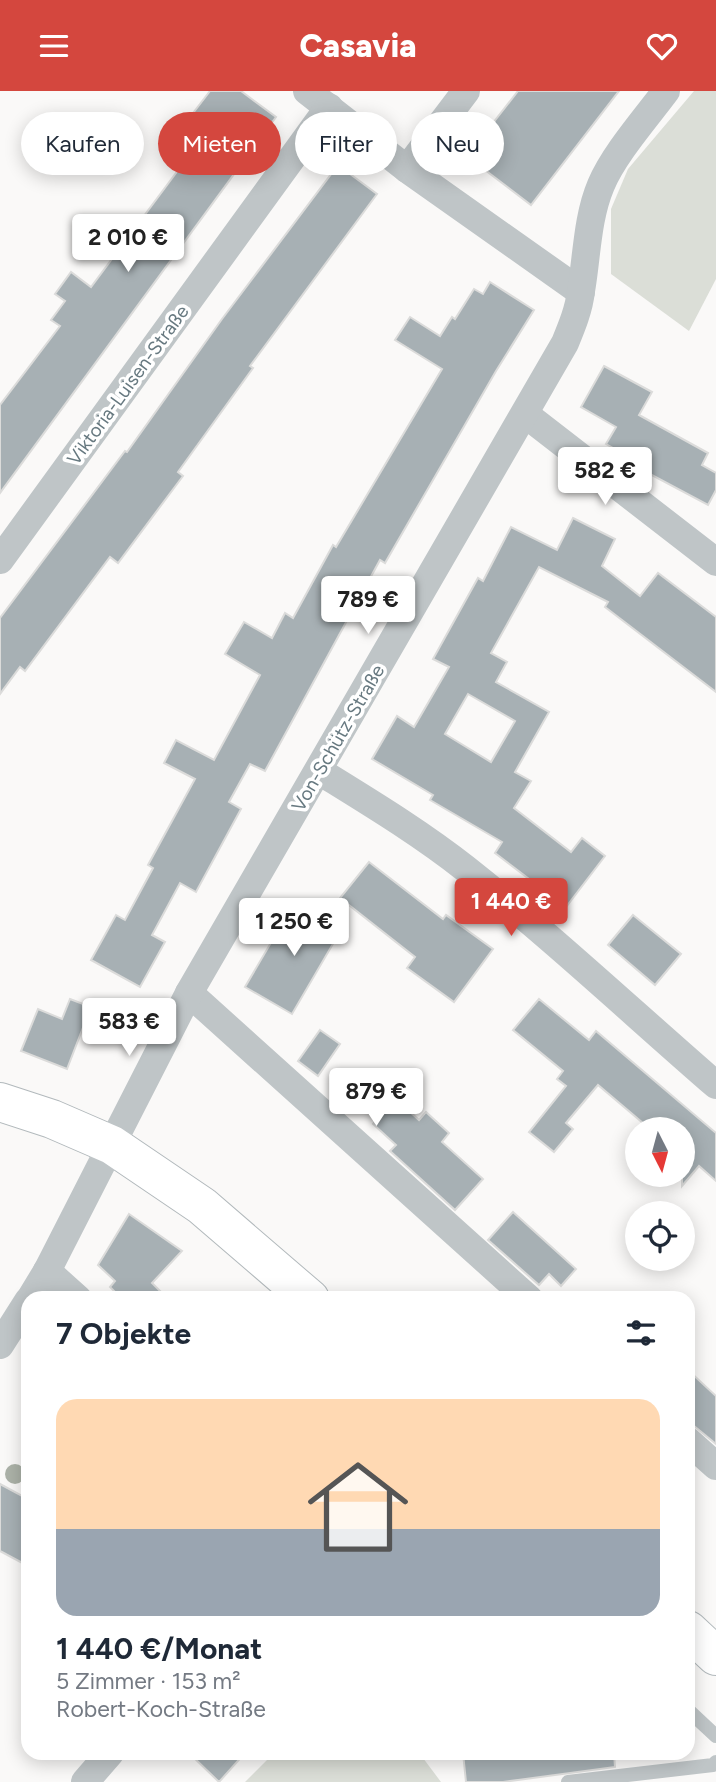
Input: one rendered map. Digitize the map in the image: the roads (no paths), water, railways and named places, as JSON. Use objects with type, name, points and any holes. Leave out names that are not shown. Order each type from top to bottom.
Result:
[{"type":"main road","points":[[0,1101],[52,1119],[112,1145],[202,1206],[301,1291]]},
{"type":"main road","points":[[695,1636],[716,1655]]},
{"type":"street","points":[[307,91],[408,169],[581,292]]},
{"type":"street","points":[[408,169],[466,91]]},
{"type":"street","name":"Von-Schütz-Straße","points":[[35,1291],[190,993],[565,343],[575,320],[587,243],[601,184],[666,91]]},
{"type":"street","name":"Viktoria-Luisen-Straße","points":[[0,560],[329,107]]},
{"type":"street","points":[[525,414],[716,562]]},
{"type":"street","points":[[319,771],[410,827],[465,868],[524,916],[716,1085]]},
{"type":"street","points":[[190,993],[520,1291]]},
{"type":"street","points":[[47,1271],[69,1291]]},
{"type":"street","name":"Von-Schütz-Straße","points":[[0,1345],[21,1312]]},
{"type":"street","points":[[695,1448],[716,1467]]},
{"type":"street","points":[[85,1782],[104,1760]]},
{"type":"lane","points":[[695,1716],[716,1736]]},
{"type":"lane","points":[[568,1782],[713,1765],[716,1762]]}]
